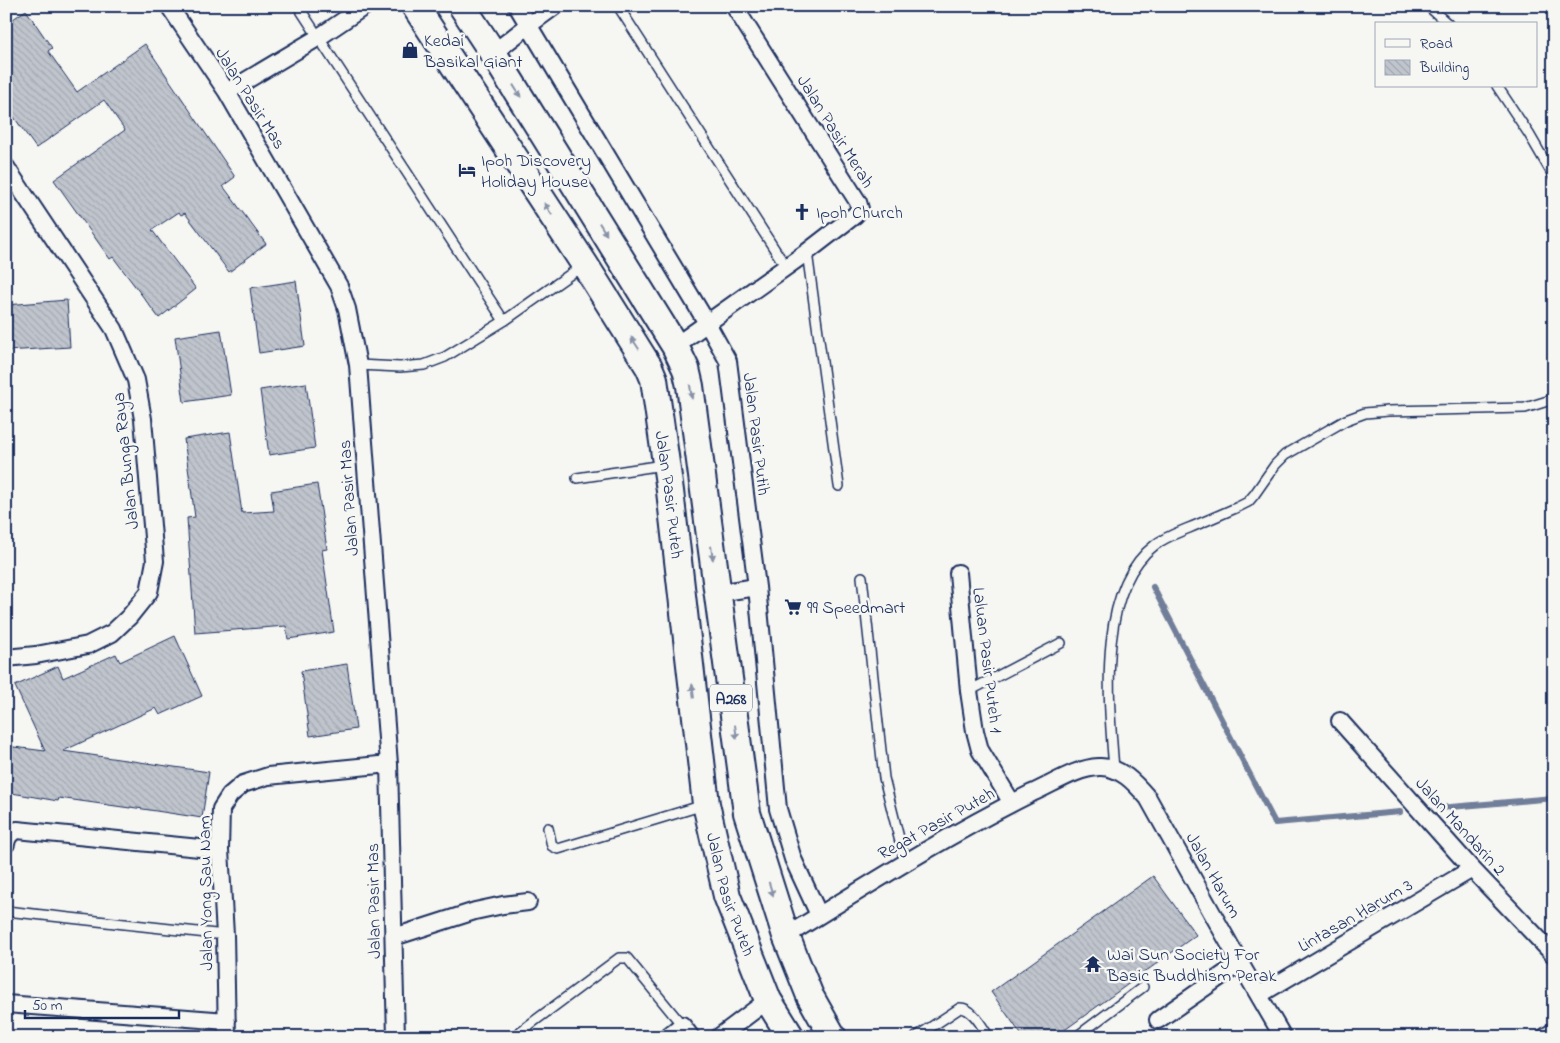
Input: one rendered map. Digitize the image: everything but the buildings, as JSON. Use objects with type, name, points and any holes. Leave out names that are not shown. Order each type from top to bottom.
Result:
[{"type":"main road","name":"Jalan Pasir Puteh","points":[[415,6],[585,265],[649,367],[654,379],[670,491],[706,804],[727,896],[768,1000],[791,1037]]},
{"type":"main road","name":"Jalan Pasir Puteh","points":[[462,6],[675,346],[686,369],[690,386],[747,813],[786,936],[810,996],[833,1037]]},
{"type":"main road","points":[[670,491],[678,480],[681,467],[681,455],[665,364],[667,356],[675,346]]},
{"type":"street","name":"Jalan Pasir Mas","points":[[169,6],[226,92],[339,286],[347,309],[358,365],[389,764],[396,1037]]},
{"type":"street","points":[[226,92],[319,37],[365,6]]},
{"type":"street","name":"Jalan Pasir Putih","points":[[517,6],[708,323],[728,361],[756,588],[778,809],[793,859],[819,915]]},
{"type":"street","points":[[493,53],[528,24],[555,6]]},
{"type":"street","name":"Jalan Pasir Merah","points":[[675,346],[807,252],[855,215],[860,209],[858,202],[734,6]]},
{"type":"street","name":"Jalan Bunga Raya","points":[[6,167],[114,329],[136,380],[143,419],[155,561],[149,592],[112,633],[88,645],[36,655],[6,658]]},
{"type":"street","name":"Laluan Pasir Puteh 1","points":[[958,573],[969,691],[975,731],[980,750],[1012,803]]},
{"type":"street","points":[[717,592],[756,588]]},
{"type":"street","name":"Jalan Mandarin 2","points":[[1340,721],[1472,869],[1554,955]]},
{"type":"street","name":"Jalan Yong Sau Nam","points":[[227,1029],[225,935],[220,850],[221,809],[230,795],[243,784],[268,776],[389,764]]},
{"type":"street","name":"Regat Pasir Puteh","points":[[786,936],[905,862],[1012,803],[1083,769],[1101,766],[1114,769]]},
{"type":"street","name":"Jalan Harum","points":[[1114,769],[1131,779],[1148,798],[1282,1037]]},
{"type":"street","points":[[9,838],[17,830],[220,850]]},
{"type":"street","name":"Lintasan Harum 3","points":[[1259,995],[1472,869]]},
{"type":"street","points":[[394,937],[475,911],[528,902]]},
{"type":"street","points":[[1158,1020],[1240,963]]},
{"type":"street","points":[[719,1037],[768,1000]]},
{"type":"street","points":[[6,1004],[227,1029]]},
{"type":"street","points":[[667,1037],[687,1031]]},
{"type":"street","points":[[1545,1037],[1554,1031]]},
{"type":"lane","points":[[298,6],[504,321]]},
{"type":"lane","points":[[618,6],[786,267]]},
{"type":"lane","points":[[1428,6],[1446,22]]},
{"type":"lane","points":[[1498,88],[1529,134],[1554,177]]},
{"type":"lane","points":[[807,252],[839,486]]},
{"type":"lane","points":[[358,365],[400,367],[424,365],[445,357],[504,321],[585,265]]},
{"type":"lane","points":[[1114,769],[1109,675],[1113,627],[1118,602],[1127,580],[1154,545],[1171,535],[1248,502],[1275,465],[1285,455],[1346,420],[1365,414],[1388,411],[1526,408],[1554,399]]},
{"type":"lane","points":[[577,478],[666,465]]},
{"type":"lane","points":[[862,577],[884,778],[905,862]]},
{"type":"lane","points":[[969,691],[1061,643]]},
{"type":"lane","points":[[548,828],[552,846],[558,848],[706,804]]},
{"type":"lane","points":[[6,911],[225,935]]},
{"type":"lane","points":[[513,1037],[619,958],[627,958],[687,1031]]},
{"type":"lane","points":[[1076,1037],[1143,987]]},
{"type":"lane","points":[[916,1037],[960,1008],[965,1008],[970,1011],[989,1037]]},
{"type":"waterway","points":[[1153,587],[1275,823],[1400,812]]},
{"type":"waterway","points":[[1439,808],[1554,798]]},
{"type":"place","name":"Kedai Basikal Giant","points":[[410,50]]},
{"type":"place","name":"Ipoh Discovery Holiday House","points":[[467,170]]},
{"type":"place","name":"Ipoh Church","points":[[802,212]]},
{"type":"place","name":"99 Speedmart","points":[[793,607]]},
{"type":"place","name":"Wai Sun Society For Basic Buddhism Perak","points":[[1093,964]]}]
